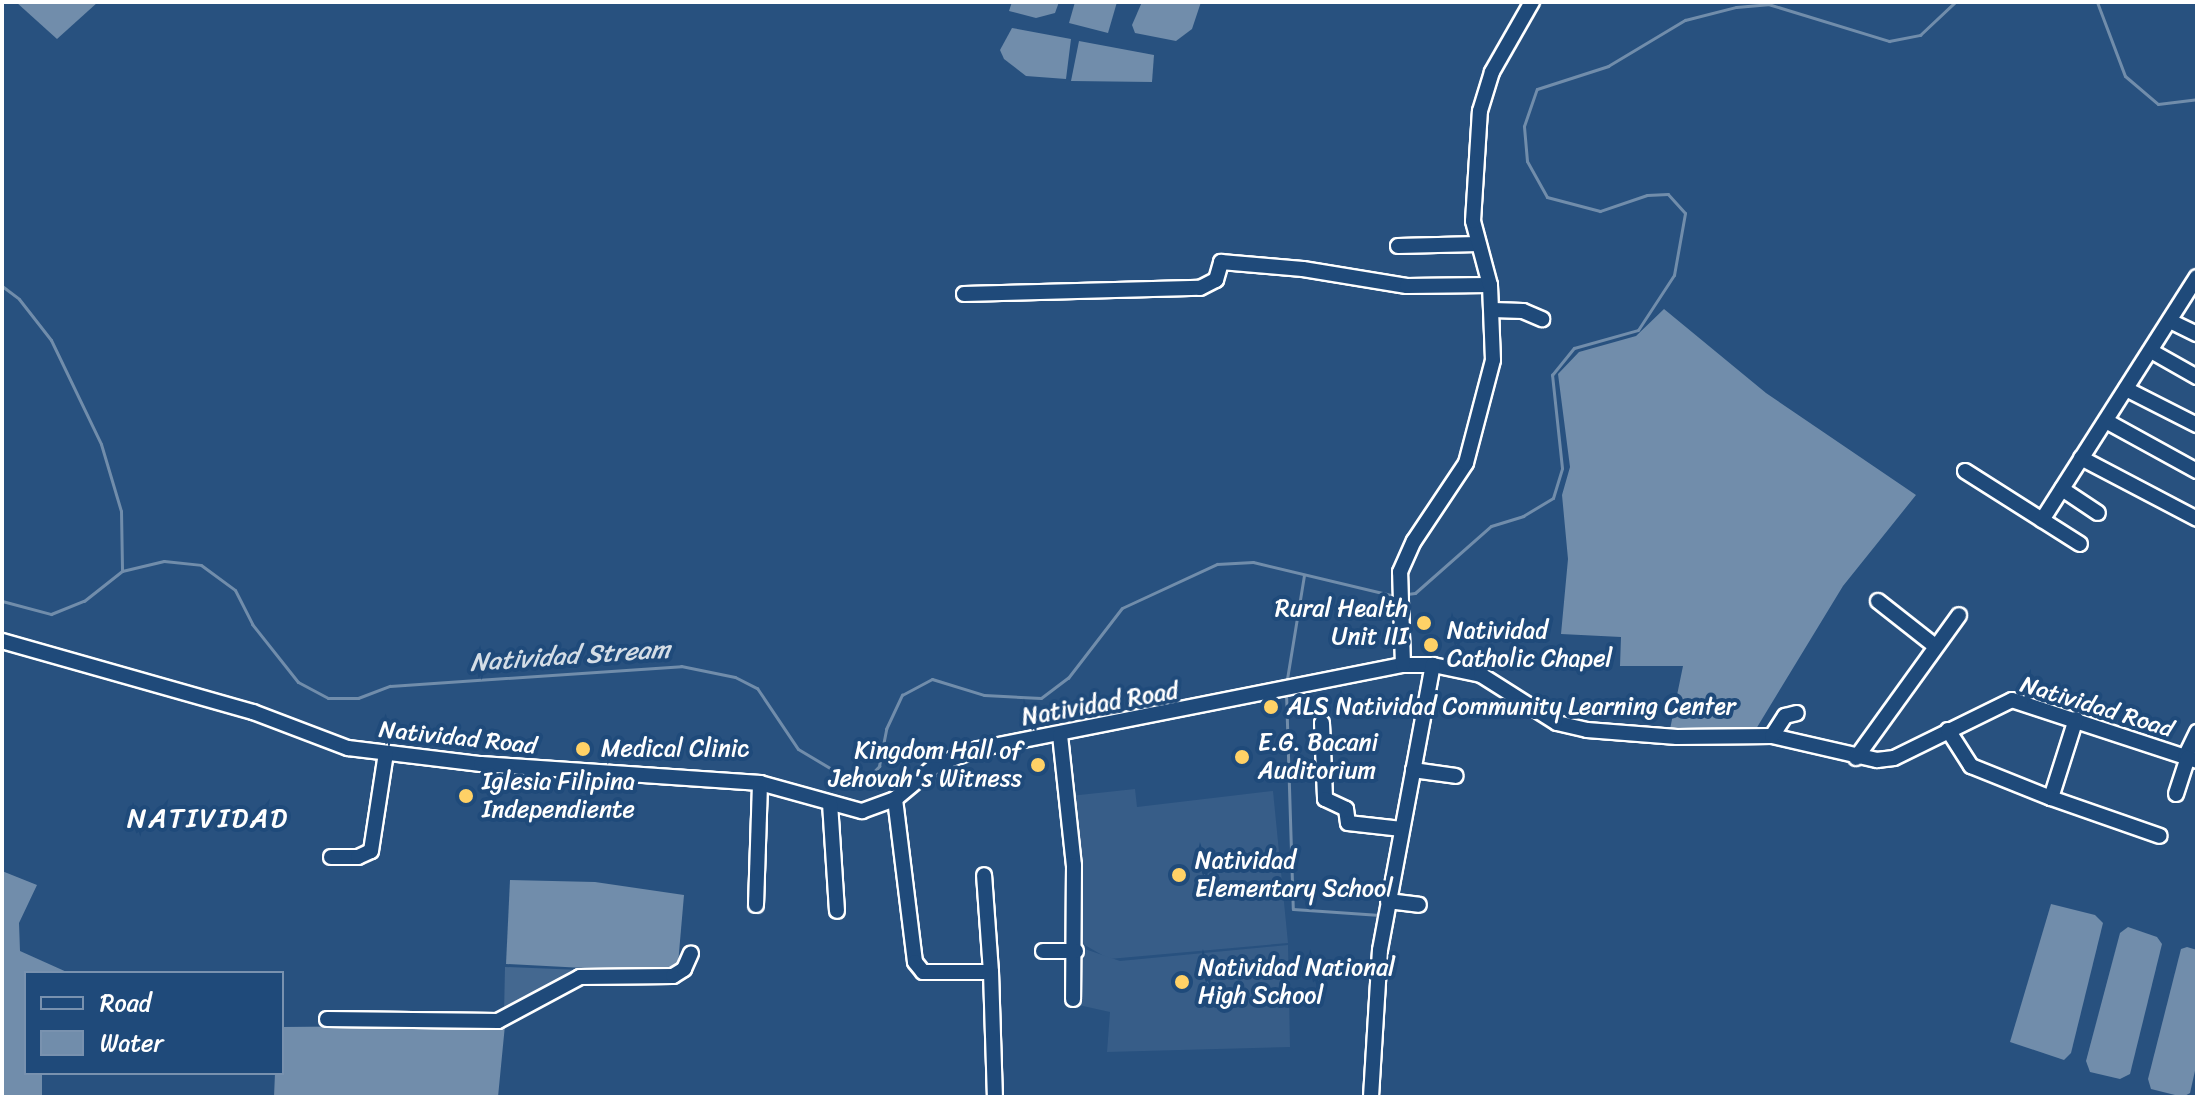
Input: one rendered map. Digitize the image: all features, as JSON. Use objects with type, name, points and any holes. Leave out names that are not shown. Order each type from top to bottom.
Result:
[{"type":"street","points":[[1403,665],[1398,612],[1399,583],[1409,549],[1470,452],[1493,360],[1490,285],[1478,244],[1473,201],[1483,98],[1532,2]]},
{"type":"street","points":[[1398,246],[1478,244]]},
{"type":"street","points":[[964,294],[1200,288],[1216,280],[1221,262],[1303,269],[1407,286],[1490,285]]},
{"type":"street","points":[[2042,520],[2196,281]]},
{"type":"street","points":[[1493,310],[1523,311],[1542,319]]},
{"type":"street","points":[[2170,321],[2197,334]]},
{"type":"street","points":[[2151,351],[2197,377]]},
{"type":"street","points":[[2126,389],[2197,425]]},
{"type":"street","points":[[2106,421],[2197,471]]},
{"type":"street","points":[[2081,458],[2196,516]]},
{"type":"street","points":[[1965,471],[2080,544]]},
{"type":"street","points":[[2062,489],[2098,513]]},
{"type":"street","points":[[1878,601],[1935,646]]},
{"type":"street","points":[[1856,758],[1959,615]]},
{"type":"street","name":"Natividad Road","points":[[2,641],[253,712],[323,741],[386,753],[481,764],[760,783],[862,811],[895,799],[954,757],[1403,665],[1433,665],[1493,680],[1569,727],[1677,737],[1772,736],[1856,758],[1894,758],[2012,700],[2190,759]]},
{"type":"street","points":[[1371,1097],[1388,901],[1433,665]]},
{"type":"street","points":[[1772,736],[1785,716],[1797,713]]},
{"type":"street","points":[[2051,798],[2076,719]]},
{"type":"street","points":[[1322,723],[1325,799],[1346,809],[1348,823],[1402,829]]},
{"type":"street","points":[[1948,730],[1971,766],[2160,836]]},
{"type":"street","points":[[2176,794],[2197,732]]},
{"type":"street","points":[[1060,735],[1076,951],[1073,999]]},
{"type":"street","points":[[331,857],[365,856],[371,851],[386,753]]},
{"type":"street","points":[[1413,770],[1456,776]]},
{"type":"street","points":[[756,905],[760,783]]},
{"type":"street","points":[[895,799],[918,968],[931,974],[991,972]]},
{"type":"street","points":[[830,803],[837,911]]},
{"type":"street","points":[[984,875],[995,1097]]},
{"type":"street","points":[[1388,901],[1419,905]]},
{"type":"street","points":[[1043,951],[1076,951]]},
{"type":"street","points":[[327,1019],[498,1021],[580,977],[673,976],[684,969],[691,953]]},
{"type":"shaded area","name":"Natividad Elementary School","points":[[1135,789],[1137,807],[1273,791],[1288,943],[1109,959],[1083,944],[1070,796]]},
{"type":"shaded area","name":"Natividad National High School","points":[[1288,945],[1290,1047],[1107,1052],[1110,1012],[1074,1004],[1076,946],[1120,961]]},
{"type":"shaded area","points":[[505,967],[581,970],[504,1015]]},
{"type":"water","points":[[16,2],[98,2],[57,39]]},
{"type":"water","points":[[1012,2],[1059,2],[1055,13],[1036,18],[1009,11]]},
{"type":"water","points":[[1075,2],[1117,2],[1108,33],[1069,23]]},
{"type":"water","points":[[1142,2],[1201,2],[1192,29],[1176,41],[1135,33],[1132,25]]},
{"type":"water","points":[[1012,28],[1071,39],[1066,79],[1026,76],[1004,59],[1000,50]]},
{"type":"water","points":[[1079,41],[1154,55],[1152,82],[1071,81]]},
{"type":"water","points":[[1664,309],[1766,393],[1916,495],[1843,586],[1756,729],[1669,734],[1683,666],[1620,666],[1621,637],[1561,634],[1568,559],[1562,495],[1570,467],[1558,374],[1579,352],[1636,336]]},
{"type":"water","points":[[2,871],[37,885],[19,923],[20,951],[65,971],[24,971],[24,1075],[42,1075],[42,1097],[2,1097]]},
{"type":"water","points":[[510,880],[595,882],[684,895],[678,964],[660,972],[506,964]]},
{"type":"water","points":[[2051,904],[2095,915],[2103,923],[2071,1053],[2064,1060],[2010,1042]]},
{"type":"water","points":[[2128,927],[2157,937],[2162,944],[2130,1074],[2120,1079],[2090,1072],[2086,1061],[2120,933]]},
{"type":"water","points":[[2181,949],[2197,950],[2197,1062],[2190,1093],[2183,1097],[2151,1089],[2148,1079]]},
{"type":"water","points":[[505,1025],[498,1097],[274,1097],[275,1075],[284,1075],[284,1027]]},
{"type":"waterway","points":[[1407,594],[1415,593],[1491,526],[1523,516],[1553,498],[1562,468],[1552,375],[1574,348],[1638,330],[1674,275],[1685,213],[1668,194],[1647,195],[1600,211],[1547,197],[1527,161],[1524,126],[1537,89],[1608,66],[1685,20],[1736,7],[1768,4],[1889,41],[1920,35],[1955,2]]},
{"type":"waterway","points":[[2097,2],[2125,76],[2158,104],[2197,99]]},
{"type":"waterway","points":[[2,286],[19,299],[51,340],[101,444],[121,511],[122,571]]},
{"type":"waterway","name":"Natividad Stream","points":[[2,601],[51,614],[84,601],[122,571],[164,561],[201,565],[235,590],[252,624],[298,682],[328,698],[358,698],[390,686],[681,666],[735,677],[757,688],[798,749],[860,786],[879,766],[886,729],[902,695],[932,679],[984,695],[1041,698],[1068,678],[1122,608],[1217,564],[1253,562],[1395,596]]},
{"type":"waterway","points":[[1286,685],[1304,575]]},
{"type":"waterway","points":[[1286,692],[1293,909],[1380,915]]},
{"type":"place","name":"Rural Health Unit III","points":[[1424,623]]},
{"type":"place","name":"Natividad Catholic Chapel","points":[[1431,645]]},
{"type":"place","name":"ALS Natividad Community Learning Center","points":[[1271,707]]},
{"type":"place","name":"Medical Clinic","points":[[583,749]]},
{"type":"place","name":"E.G. Bacani Auditorium","points":[[1242,757]]},
{"type":"place","name":"Kingdom Hall of Jehovah's Witness","points":[[1038,765]]},
{"type":"place","name":"Iglesia Filipina Independiente","points":[[466,796]]},
{"type":"place","name":"Natividad Elementary School","points":[[1179,875]]},
{"type":"place","name":"Natividad National High School","points":[[1182,982]]},
{"type":"district","name":"NATIVIDAD","points":[[208,818]]}]
